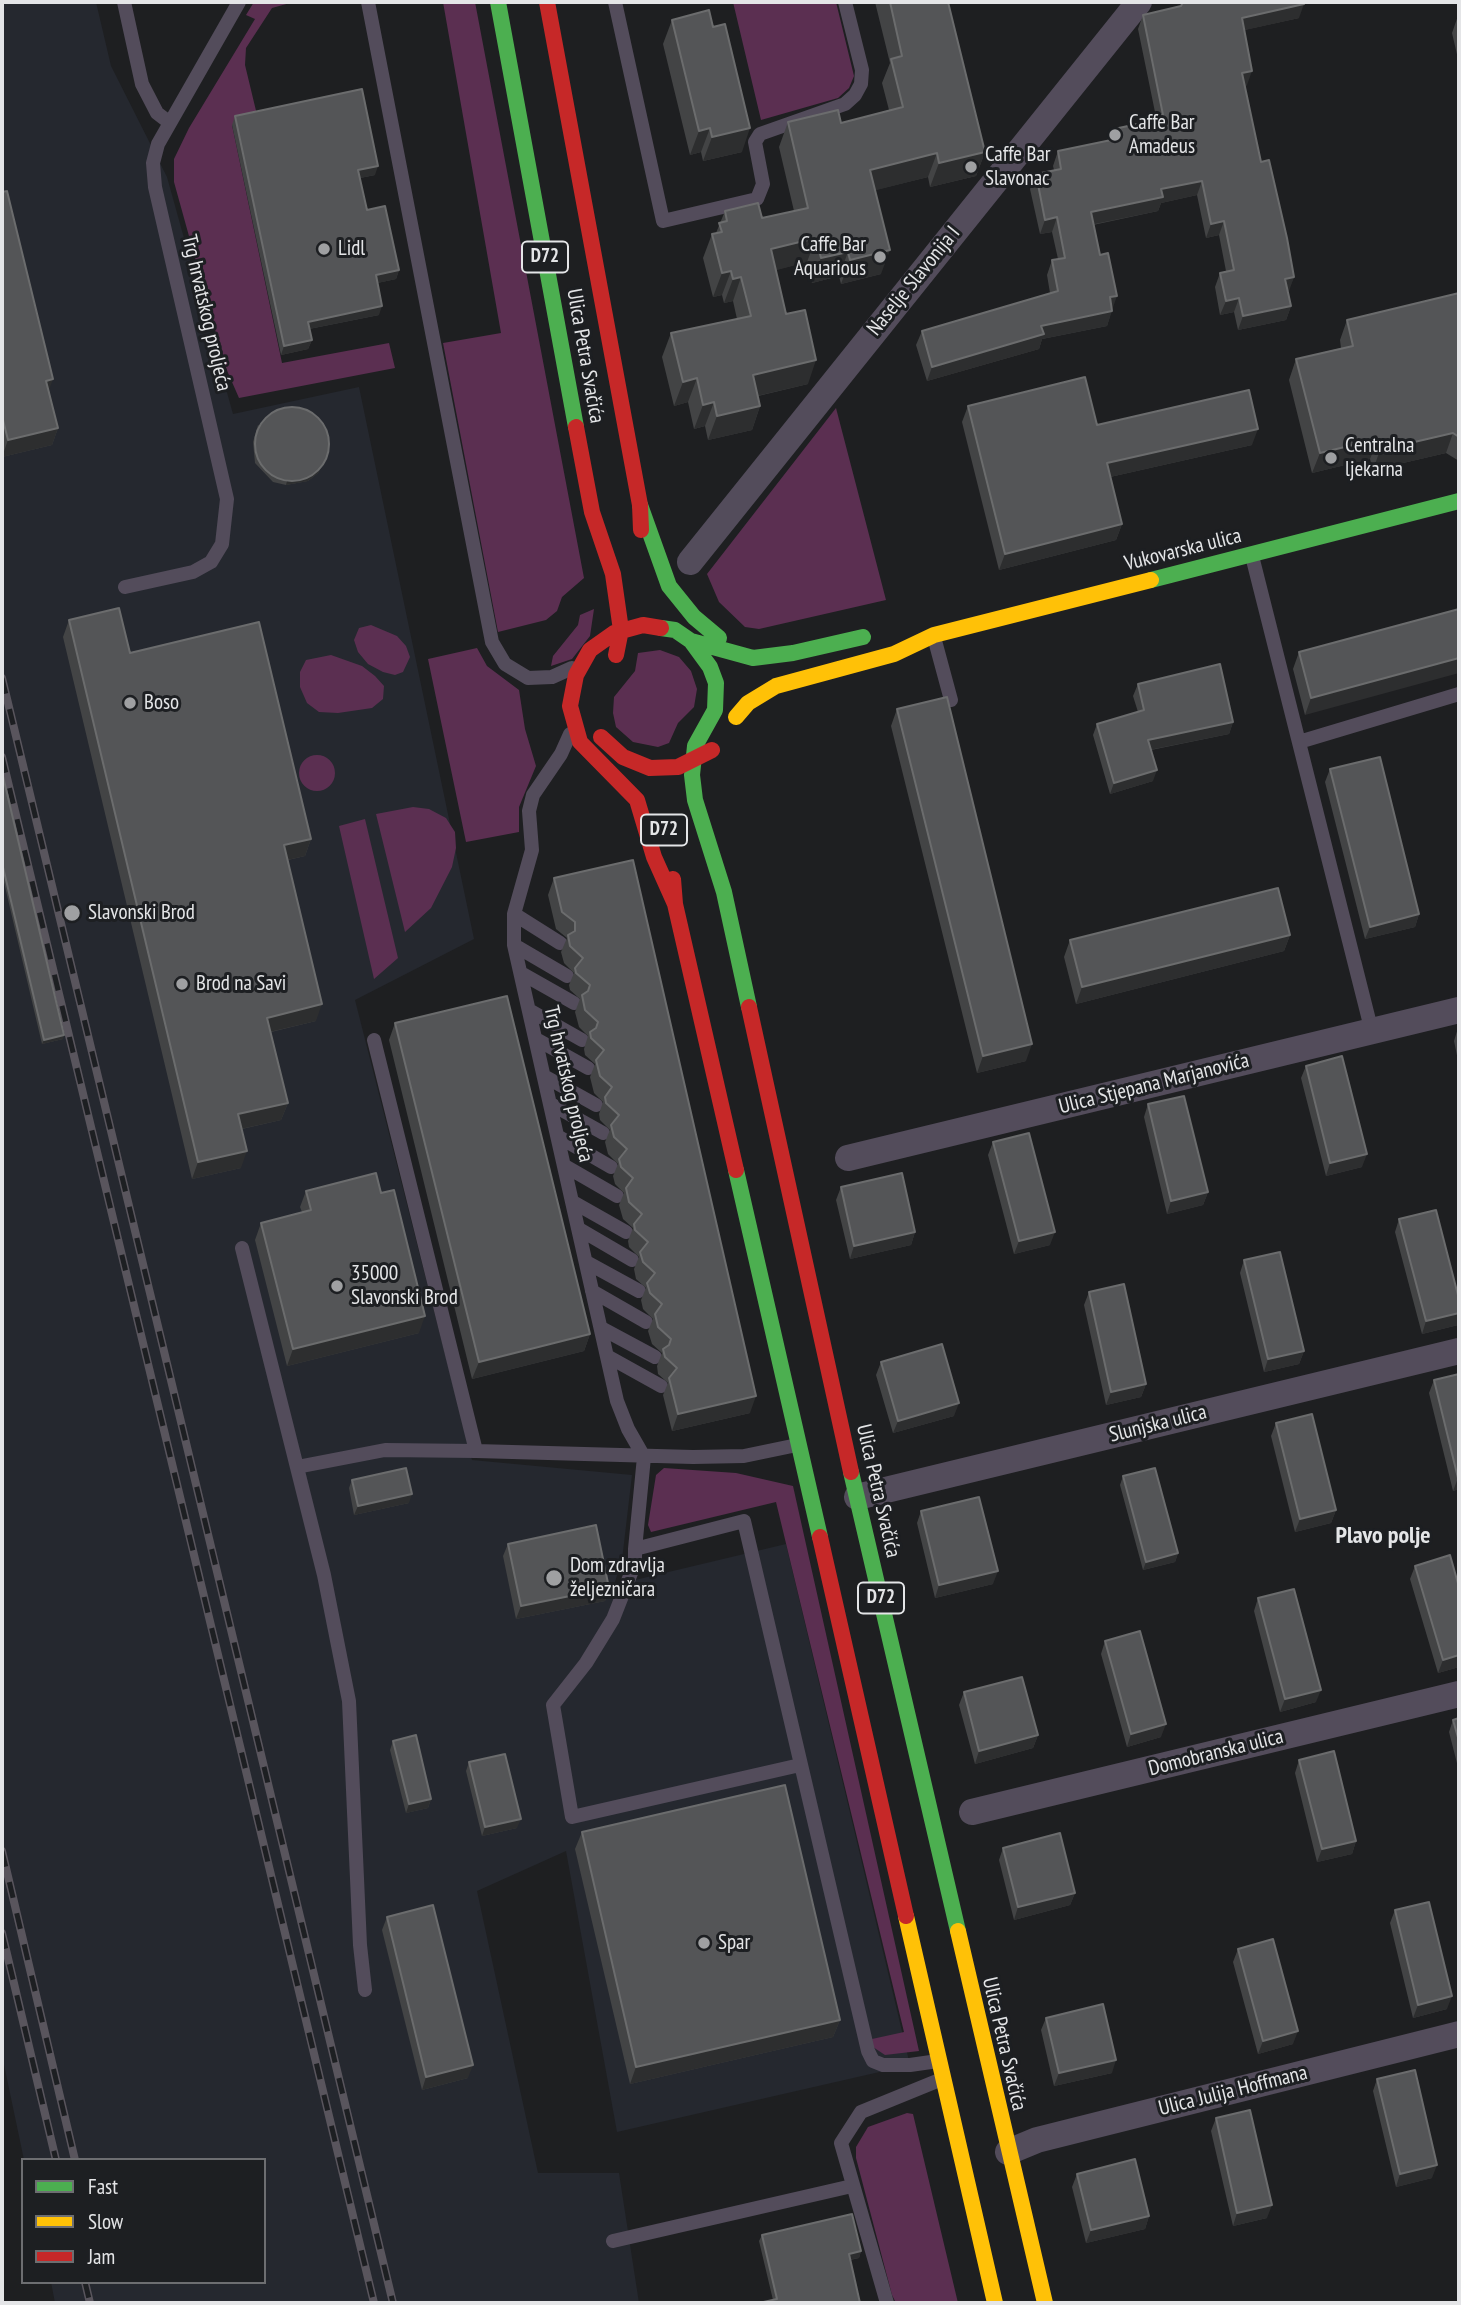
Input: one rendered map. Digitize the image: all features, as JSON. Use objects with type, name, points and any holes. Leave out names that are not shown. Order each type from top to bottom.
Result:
[{"type":"main road","name":"Ulica Petra Svačića","points":[[498,2],[592,512]]},
{"type":"main road","name":"Ulica Petra Svačića","points":[[547,2],[639,505]]},
{"type":"main road","name":"Vukovarska ulica","points":[[736,717],[748,703],[776,686],[894,654],[934,635],[1459,503]]},
{"type":"main road","name":"D72","points":[[639,505],[644,558],[652,589]]},
{"type":"main road","name":"D72","points":[[639,505],[669,586],[679,601],[724,642],[738,673]]},
{"type":"main road","name":"D72","points":[[592,512],[612,574],[621,630],[617,652],[607,670]]},
{"type":"main road","name":"D72","points":[[592,512],[602,600],[599,641]]},
{"type":"main road","name":"D72","points":[[662,612],[675,630],[691,641],[710,667],[716,697],[715,710],[699,734],[692,762],[693,788],[698,814],[724,892]]},
{"type":"main road","name":"D72","points":[[674,904],[654,857],[637,800],[580,742],[573,725],[571,691],[581,662],[599,641],[621,630],[643,625],[675,630]]},
{"type":"main road","name":"Vukovarska ulica","points":[[906,632],[934,635]]},
{"type":"main road","points":[[691,641],[732,655],[768,657],[875,635]]},
{"type":"main road","points":[[710,788],[708,765],[736,717],[740,692]]},
{"type":"main road","name":"D72","points":[[593,719],[603,739],[633,763],[649,784]]},
{"type":"main road","points":[[633,763],[662,769],[692,762],[720,742]]},
{"type":"main road","name":"D72","points":[[714,806],[723,848],[724,892]]},
{"type":"main road","name":"D72","points":[[668,846],[674,904],[995,2303]]},
{"type":"main road","name":"Ulica Petra Svačića","points":[[724,892],[857,1497],[1045,2303]]},
{"type":"street","name":"Naselje Slavonija I","points":[[690,562],[1139,2]]},
{"type":"street","name":"Ulica Stjepana Marjanovića","points":[[848,1158],[1459,1010]]},
{"type":"street","name":"Slunjska ulica","points":[[857,1497],[1459,1351]]},
{"type":"street","name":"Domobranska ulica","points":[[972,1812],[1459,1694]]},
{"type":"street","name":"Ulica Julija Hoffmana","points":[[1008,2152],[1037,2140],[1459,2034]]},
{"type":"lane","points":[[124,2],[142,84],[157,113],[170,123]]},
{"type":"lane","name":"Trg hrvatskog proljeća","points":[[125,587],[193,572],[211,562],[222,544],[228,499],[155,187],[153,163],[170,123],[239,2]]},
{"type":"lane","points":[[368,2],[489,631],[497,655],[505,664],[528,678],[552,677],[581,662]]},
{"type":"lane","points":[[615,2],[663,221],[757,199],[763,184],[755,142],[760,134],[845,104],[855,95],[861,84],[862,70],[845,2]]},
{"type":"lane","points":[[1252,554],[1372,1032]]},
{"type":"lane","points":[[934,635],[951,700]]},
{"type":"lane","points":[[1299,742],[1459,694]]},
{"type":"lane","name":"Trg hrvatskog proljeća","points":[[573,725],[561,754],[533,794],[529,811],[532,850],[514,914],[514,945],[617,1401],[644,1457]]},
{"type":"lane","points":[[514,914],[560,943]]},
{"type":"lane","points":[[514,945],[567,976]]},
{"type":"lane","points":[[521,973],[574,1003]]},
{"type":"lane","points":[[528,1010],[582,1040]]},
{"type":"lane","points":[[374,1040],[475,1451]]},
{"type":"lane","points":[[536,1040],[588,1068]]},
{"type":"lane","points":[[544,1076],[596,1105]]},
{"type":"lane","points":[[551,1104],[603,1133]]},
{"type":"lane","points":[[559,1137],[611,1167]]},
{"type":"lane","points":[[565,1166],[617,1196]]},
{"type":"lane","points":[[573,1202],[626,1232]]},
{"type":"lane","points":[[579,1229],[632,1260]]},
{"type":"lane","points":[[242,1248],[324,1575],[349,1702],[360,1945],[365,1990]]},
{"type":"lane","points":[[586,1262],[639,1291]]},
{"type":"lane","points":[[592,1291],[646,1322]]},
{"type":"lane","points":[[601,1328],[655,1357]]},
{"type":"lane","points":[[607,1356],[661,1387]]},
{"type":"lane","points":[[297,1467],[385,1450],[644,1457],[744,1456],[797,1446]]},
{"type":"lane","points":[[644,1457],[635,1563],[613,1619],[586,1664],[552,1705],[572,1817],[800,1765]]},
{"type":"lane","points":[[635,1549],[744,1521],[853,1995],[873,2061],[883,2065],[911,2066],[938,2061]]},
{"type":"lane","points":[[887,2303],[841,2143],[861,2112],[942,2079]]},
{"type":"lane","points":[[612,2241],[852,2186]]},
{"type":"shaded area","points":[[2,2],[96,2],[111,66],[167,177],[233,414],[359,387],[474,939],[355,1000],[472,1460],[632,1475],[622,1560],[614,1585],[786,1544],[910,2065],[617,2132],[566,1851],[477,1891],[538,2173],[619,2173],[639,2303],[55,2303],[51,2284],[266,2284],[266,2158],[24,2158],[2,2055]]},
{"type":"shaded area","points":[[254,2],[290,3],[272,8],[246,48],[245,65],[258,119],[232,125],[282,363],[389,343],[395,368],[239,398],[225,366],[174,182],[174,159],[189,128],[255,19],[246,15]]},
{"type":"shaded area","points":[[443,2],[475,2],[584,578],[562,597],[557,611],[546,620],[498,632],[443,343],[501,333]]},
{"type":"shaded area","points":[[733,2],[836,2],[854,76],[849,88],[838,98],[761,120]]},
{"type":"shaded area","points":[[836,408],[886,600],[759,629],[745,627],[719,602],[707,574]]},
{"type":"shaded area","points":[[594,609],[590,636],[572,659],[551,666],[553,656],[578,625],[580,615]]},
{"type":"shaded area","points":[[371,625],[397,636],[406,646],[410,657],[403,672],[395,675],[383,672],[368,664],[358,652],[354,640],[359,628]]},
{"type":"shaded area","points":[[477,648],[487,666],[519,690],[525,729],[536,766],[519,807],[519,832],[466,842],[428,659]]},
{"type":"shaded area","points":[[660,650],[679,657],[691,671],[697,689],[694,707],[678,723],[669,743],[658,747],[633,742],[616,727],[613,713],[614,697],[635,671],[638,653]]},
{"type":"shaded area","points":[[331,655],[362,666],[375,676],[384,686],[383,699],[372,708],[338,713],[319,712],[307,703],[300,687],[300,672],[306,660]]},
{"type":"shaded area","points":[[317,755],[330,760],[335,773],[330,786],[317,791],[304,786],[299,773],[304,760]]},
{"type":"shaded area","points":[[413,807],[429,809],[446,818],[455,832],[456,848],[452,867],[431,908],[405,932],[376,814]]},
{"type":"shaded area","points":[[365,819],[398,958],[374,979],[339,826]]},
{"type":"shaded area","points":[[664,1468],[736,1473],[793,1486],[919,2051],[885,2055],[873,2047],[872,2039],[904,2032],[776,1502],[651,1532],[648,1525],[656,1475]]},
{"type":"shaded area","points":[[907,2113],[913,2114],[958,2303],[896,2303],[892,2295],[856,2158],[856,2147],[868,2127]]},
{"type":"building","points":[[890,2],[948,2],[985,152],[939,163],[937,153],[870,170],[890,250],[850,260],[848,252],[821,258],[816,238],[771,249],[786,314],[805,310],[816,360],[753,375],[760,406],[717,416],[714,402],[703,405],[697,378],[683,382],[671,333],[751,316],[741,277],[733,279],[731,271],[722,273],[712,234],[722,232],[719,223],[727,221],[725,211],[758,203],[762,218],[808,208],[788,122],[838,110],[841,123],[903,107],[891,59],[902,56]]},
{"type":"building","points":[[1183,2],[1304,2],[1242,18],[1252,71],[1242,73],[1261,162],[1269,160],[1287,238],[1294,277],[1285,279],[1291,306],[1243,316],[1239,298],[1226,301],[1220,273],[1234,270],[1224,221],[1211,224],[1202,181],[1161,189],[1163,197],[1091,212],[1100,255],[1108,253],[1117,296],[1110,297],[1112,311],[1041,326],[1044,334],[932,367],[922,331],[1058,291],[1052,260],[1065,258],[1057,217],[1045,220],[1036,174],[1061,169],[1058,151],[1116,139],[1114,129],[1156,120],[1155,117],[1163,115],[1143,15],[1181,6]]},
{"type":"building","points":[[709,10],[713,27],[725,24],[750,128],[712,137],[710,128],[699,131],[672,20]]},
{"type":"building","name":"Lidl","points":[[362,89],[378,166],[358,170],[367,210],[385,206],[399,270],[376,275],[382,306],[308,322],[312,340],[284,346],[235,116]]},
{"type":"building","points":[[7,191],[53,379],[46,381],[58,428],[8,440],[2,416],[2,192]]},
{"type":"building","points":[[1459,293],[1459,437],[1453,433],[1380,450],[1378,439],[1320,453],[1296,359],[1353,346],[1347,320]]},
{"type":"building","points":[[1085,377],[1097,425],[1249,390],[1258,429],[1107,463],[1122,524],[1005,554],[968,406]]},
{"type":"building","points":[[292,407],[306,410],[318,418],[326,430],[329,444],[326,458],[318,470],[306,478],[292,481],[278,478],[266,470],[258,458],[255,444],[258,430],[266,418],[278,410]]},
{"type":"building","points":[[119,608],[130,653],[259,622],[311,839],[284,845],[322,1004],[267,1018],[288,1103],[238,1114],[247,1151],[198,1162],[69,620]]},
{"type":"building","points":[[1459,609],[1459,658],[1311,698],[1299,652]]},
{"type":"building","points":[[1220,664],[1233,722],[1148,740],[1157,770],[1114,783],[1097,724],[1144,710],[1138,684]]},
{"type":"building","points":[[947,697],[1032,1044],[983,1056],[897,709]]},
{"type":"building","points":[[1380,757],[1419,914],[1370,927],[1330,769]]},
{"type":"building","points":[[2,772],[64,1035],[44,1040],[2,863]]},
{"type":"building","points":[[633,860],[756,1396],[678,1414],[669,1378],[677,1368],[665,1357],[663,1349],[669,1345],[671,1339],[658,1327],[655,1314],[662,1304],[650,1293],[647,1283],[655,1273],[643,1262],[640,1252],[648,1242],[635,1230],[634,1224],[642,1214],[629,1202],[626,1188],[633,1178],[621,1167],[619,1159],[627,1149],[614,1137],[611,1125],[619,1115],[606,1103],[605,1097],[612,1087],[600,1076],[596,1060],[604,1050],[591,1038],[590,1032],[596,1028],[598,1022],[585,1010],[582,995],[588,991],[590,985],[576,973],[575,968],[583,958],[570,946],[568,935],[575,931],[575,922],[562,912],[554,878]]},
{"type":"building","points":[[1278,888],[1290,935],[1082,987],[1070,940]]},
{"type":"building","points":[[507,996],[590,1334],[479,1362],[395,1023]]},
{"type":"building","points":[[1342,1056],[1367,1154],[1330,1163],[1306,1066]]},
{"type":"building","points":[[1184,1096],[1208,1192],[1171,1201],[1148,1104]]},
{"type":"building","points":[[1029,1133],[1055,1232],[1019,1241],[993,1142]]},
{"type":"building","name":"35000 Slavonski Brod","points":[[376,1173],[381,1193],[394,1190],[425,1316],[293,1349],[261,1223],[311,1210],[306,1191]]},
{"type":"building","points":[[902,1173],[915,1232],[854,1246],[841,1187]]},
{"type":"building","points":[[1436,1210],[1459,1299],[1459,1313],[1426,1321],[1399,1219]]},
{"type":"building","points":[[1280,1252],[1304,1351],[1268,1359],[1244,1260]]},
{"type":"building","points":[[1124,1284],[1146,1384],[1111,1392],[1089,1292]]},
{"type":"building","points":[[942,1344],[959,1403],[898,1421],[881,1362]]},
{"type":"building","points":[[1459,1374],[1459,1477],[1458,1478],[1434,1380]]},
{"type":"building","points":[[1312,1414],[1336,1510],[1300,1519],[1276,1423]]},
{"type":"building","points":[[406,1468],[412,1494],[358,1506],[352,1480]]},
{"type":"building","points":[[1155,1468],[1178,1553],[1146,1562],[1123,1476]]},
{"type":"building","points":[[979,1497],[998,1571],[939,1585],[921,1511]]},
{"type":"building","name":"Dom zdravlja željezničara","points":[[596,1525],[609,1588],[521,1606],[508,1544]]},
{"type":"building","points":[[1450,1555],[1459,1587],[1459,1655],[1443,1660],[1415,1566]]},
{"type":"building","points":[[1294,1589],[1321,1690],[1285,1699],[1258,1598]]},
{"type":"building","points":[[1140,1631],[1166,1724],[1131,1734],[1105,1641]]},
{"type":"building","points":[[1022,1677],[1038,1735],[979,1751],[964,1692]]},
{"type":"building","points":[[1459,1718],[1459,1741],[1453,1720]]},
{"type":"building","points":[[416,1735],[431,1799],[409,1804],[393,1741]]},
{"type":"building","points":[[1334,1751],[1356,1841],[1322,1849],[1299,1760]]},
{"type":"building","points":[[505,1754],[521,1819],[485,1827],[469,1762]]},
{"type":"building","name":"Spar","points":[[785,1785],[840,2020],[636,2067],[582,1832]]},
{"type":"building","points":[[1060,1833],[1075,1893],[1018,1907],[1003,1848]]},
{"type":"building","points":[[1429,1902],[1452,1996],[1418,2005],[1395,1910]]},
{"type":"building","points":[[433,1905],[473,2065],[426,2077],[387,1917]]},
{"type":"building","points":[[1273,1939],[1298,2031],[1263,2041],[1238,1949]]},
{"type":"building","points":[[1103,2004],[1116,2060],[1059,2073],[1046,2018]]},
{"type":"building","points":[[1415,2070],[1437,2165],[1400,2174],[1377,2079]]},
{"type":"building","points":[[1250,2110],[1272,2205],[1237,2213],[1216,2118]]},
{"type":"building","points":[[1135,2159],[1149,2216],[1091,2230],[1077,2174]]},
{"type":"building","points":[[852,2214],[861,2251],[849,2254],[860,2303],[759,2303],[777,2299],[762,2235]]},
{"type":"railway","points":[[2,678],[393,2303]]},
{"type":"railway","points":[[2,757],[374,2303]]},
{"type":"railway","points":[[2,1851],[75,2158]]},
{"type":"railway","points":[[2,1933],[56,2158]]},
{"type":"railway","points":[[85,2284],[90,2303]]},
{"type":"traffic: fast","points":[[498,2],[576,427]]},
{"type":"traffic: fast","points":[[1151,580],[1459,501]]},
{"type":"traffic: fast","points":[[640,505],[669,586],[694,617],[719,638]]},
{"type":"traffic: fast","points":[[661,628],[675,630],[691,641],[710,667],[716,683],[715,710],[695,746],[692,775],[695,800],[724,892],[749,1007]]},
{"type":"traffic: fast","points":[[691,641],[753,658],[793,653],[863,637]]},
{"type":"traffic: fast","points":[[736,1170],[820,1537]]},
{"type":"traffic: fast","points":[[851,1472],[958,1931]]},
{"type":"traffic: slow","points":[[736,717],[748,703],[776,686],[894,654],[934,635],[1151,580]]},
{"type":"traffic: slow","points":[[906,1916],[995,2303]]},
{"type":"traffic: slow","points":[[958,1931],[1045,2303]]},
{"type":"traffic: jam","points":[[547,2],[640,505],[641,530]]},
{"type":"traffic: jam","points":[[576,427],[592,512],[613,574],[621,630],[616,655]]},
{"type":"traffic: jam","points":[[661,628],[643,625],[614,633],[590,650],[576,675],[570,706],[580,742],[637,800],[654,857],[675,904]]},
{"type":"traffic: jam","points":[[601,737],[623,757],[650,768],[678,767],[712,750]]},
{"type":"traffic: jam","points":[[673,879],[675,904],[736,1170]]},
{"type":"traffic: jam","points":[[749,1007],[851,1472]]},
{"type":"traffic: jam","points":[[820,1537],[906,1916]]},
{"type":"place","name":"Caffe Bar Amadeus","points":[[1115,135]]},
{"type":"place","name":"Caffe Bar Slavonac","points":[[971,167]]},
{"type":"place","name":"Lidl","points":[[324,249]]},
{"type":"place","name":"Caffe Bar Aquarious","points":[[880,257]]},
{"type":"place","name":"Centralna ljekarna","points":[[1331,458]]},
{"type":"place","name":"Boso","points":[[130,703]]},
{"type":"place","name":"Slavonski Brod","points":[[72,913]]},
{"type":"place","name":"Brod na Savi","points":[[182,984]]},
{"type":"place","name":"35000 Slavonski Brod","points":[[337,1286]]},
{"type":"place","name":"Dom zdravlja željezničara","points":[[554,1578]]},
{"type":"place","name":"Spar","points":[[704,1943]]},
{"type":"district","name":"Plavo polje","points":[[1383,1536]]}]
